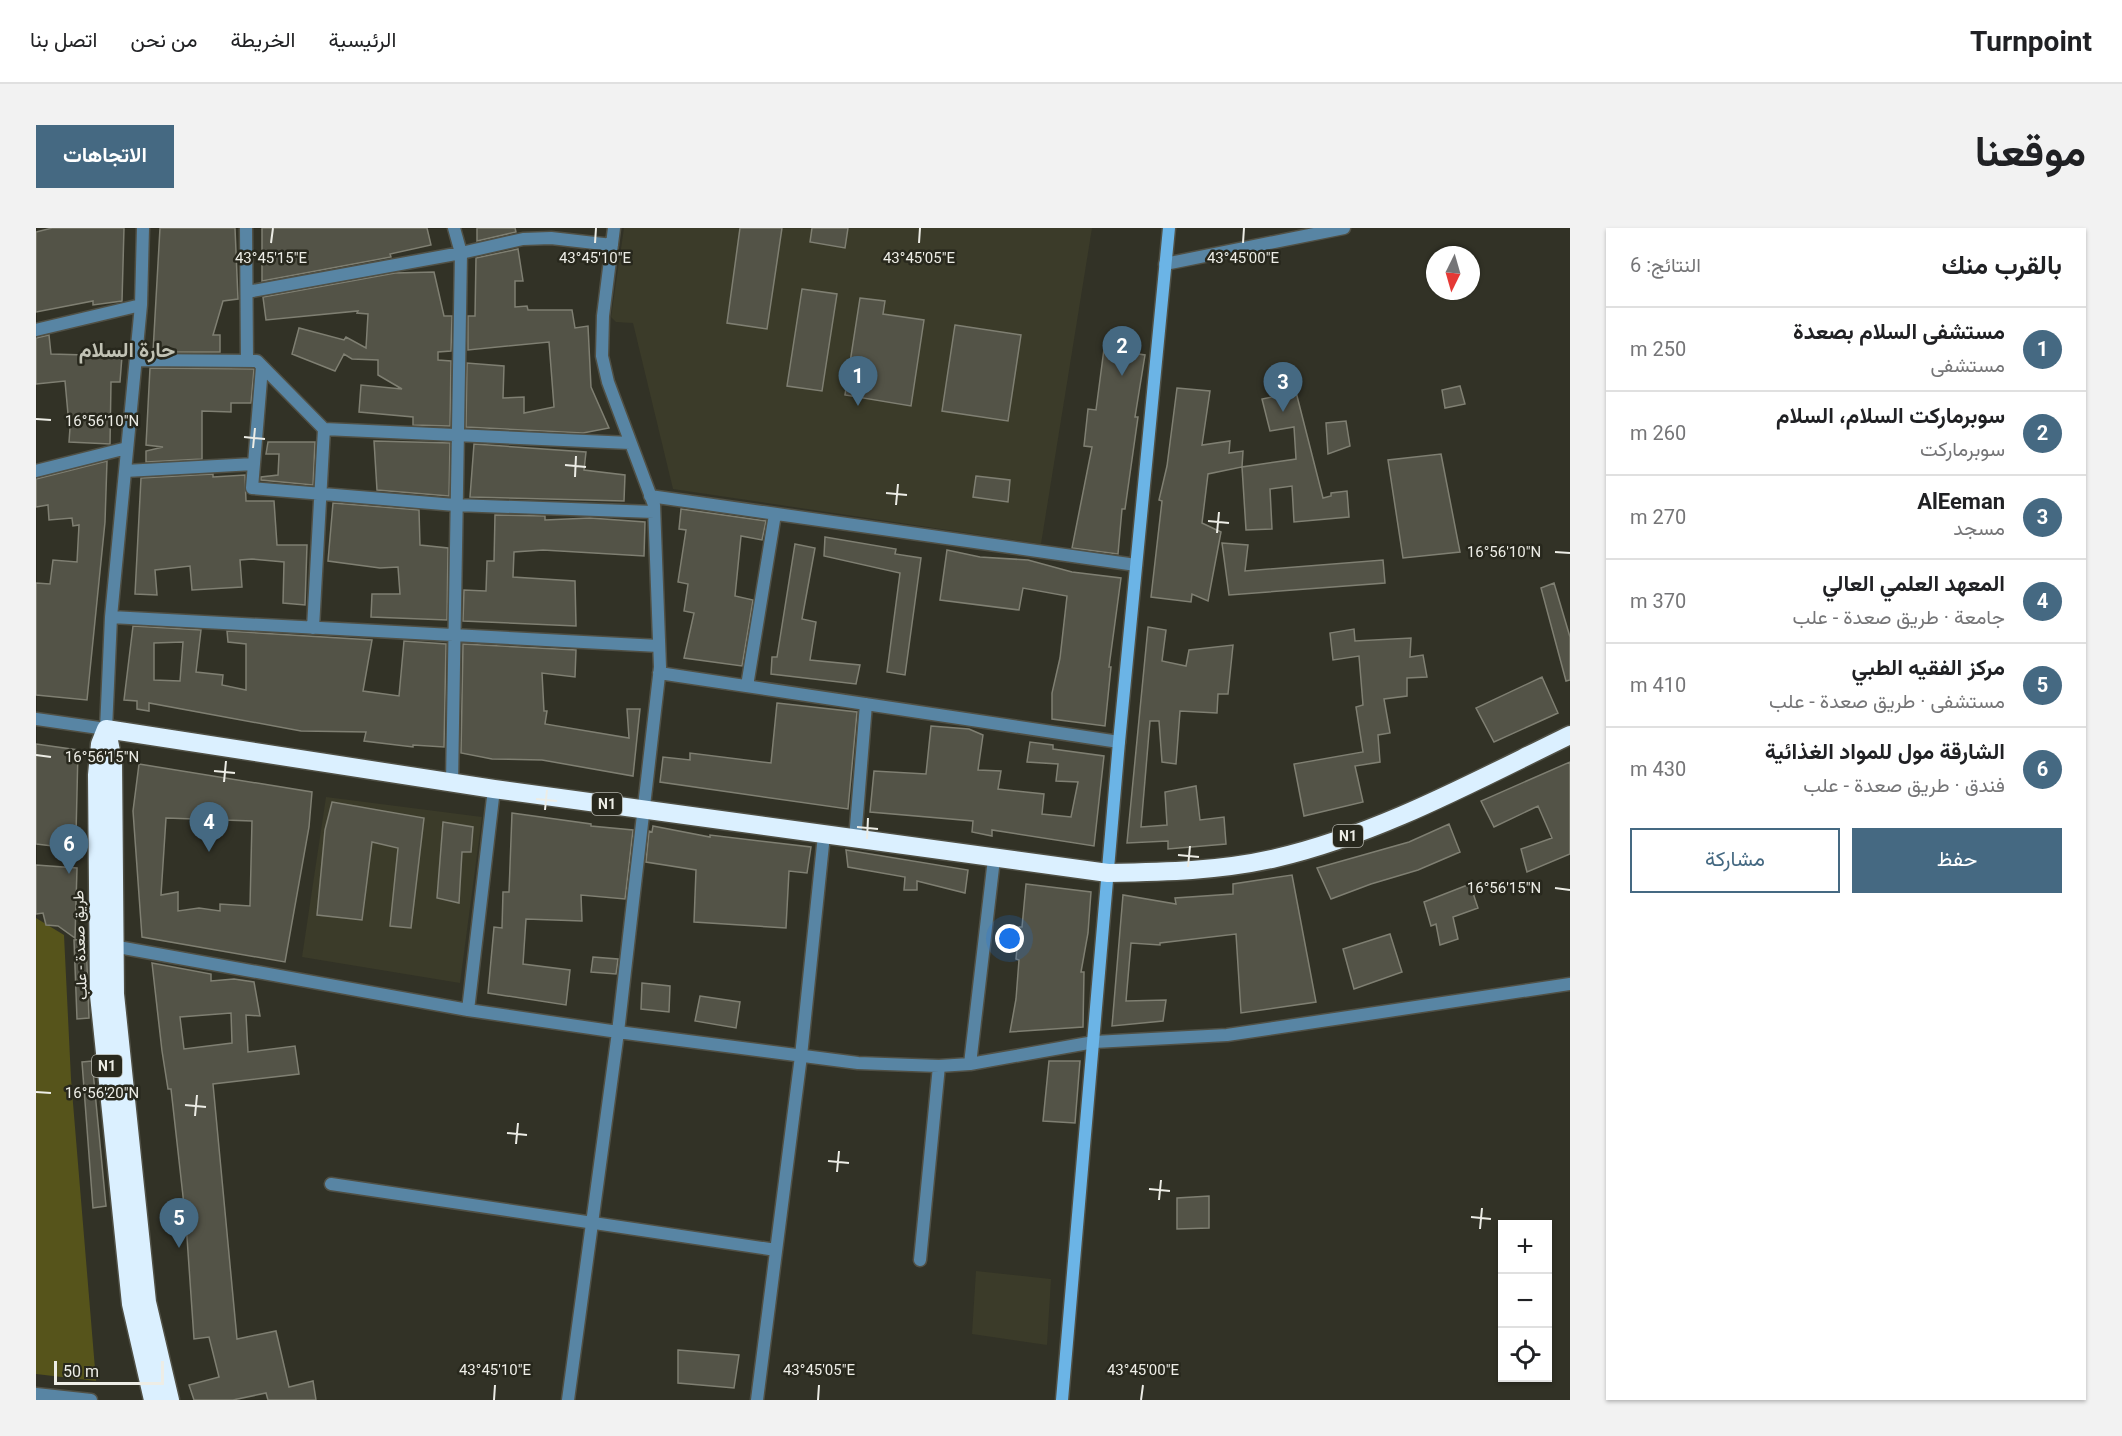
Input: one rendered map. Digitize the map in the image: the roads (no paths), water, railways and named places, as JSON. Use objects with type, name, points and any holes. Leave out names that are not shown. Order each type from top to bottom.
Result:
[{"type":"highway","name":"N1","points":[[106,729],[452,783],[1108,873],[1199,871],[1276,858],[1376,827],[1570,735]]},
{"type":"highway","name":"طريق صعدة - علب","points":[[106,729],[100,744],[97,775],[105,945],[99,995],[131,1304],[156,1398]]},
{"type":"street","points":[[36,719],[106,729],[111,617],[141,304],[143,228]]},
{"type":"street","points":[[246,228],[248,361]]},
{"type":"street","points":[[452,783],[461,253],[454,228]]},
{"type":"street","points":[[568,1400],[594,1223],[618,1032],[659,673],[654,512],[608,382],[602,356],[603,316],[614,228]]},
{"type":"street","points":[[1062,1400],[1119,742],[1169,228]]},
{"type":"street","points":[[1165,264],[1344,228]]},
{"type":"street","points":[[247,292],[536,238],[612,245]]},
{"type":"street","points":[[36,330],[141,304]]},
{"type":"street","points":[[136,360],[257,362],[324,429],[630,443]]},
{"type":"street","points":[[262,367],[252,488],[455,505],[654,512]]},
{"type":"street","points":[[314,628],[324,429]]},
{"type":"street","points":[[36,471],[127,448]]},
{"type":"street","points":[[125,471],[254,464]]},
{"type":"street","points":[[650,496],[1136,565]]},
{"type":"street","points":[[747,686],[775,514]]},
{"type":"street","points":[[111,617],[659,646]]},
{"type":"street","points":[[659,673],[1119,742]]},
{"type":"street","points":[[855,839],[866,704]]},
{"type":"street","points":[[468,1010],[495,789]]},
{"type":"street","points":[[756,1400],[801,1056],[824,835]]},
{"type":"street","points":[[970,1064],[994,859]]},
{"type":"street","points":[[105,945],[468,1010],[618,1032],[858,1063],[939,1066],[970,1064],[1094,1042],[1227,1035],[1570,984]]},
{"type":"street","points":[[920,1260],[939,1066]]},
{"type":"street","points":[[331,1184],[776,1250]]},
{"type":"street","points":[[36,1394],[91,1400]]},
{"type":"place","name":"سوبرماركت السلام، السلام","points":[[1122,376]]},
{"type":"place","name":"مستشفى السلام بصعدة","points":[[858,406]]},
{"type":"place","name":"AlEeman","points":[[1283,412]]},
{"type":"place","name":"المعهد العلمي العالي","points":[[209,852]]},
{"type":"place","name":"الشارقة مول للمواد الغذائية","points":[[69,874]]},
{"type":"place","name":"مركز الفقيه الطبي","points":[[179,1248]]},
{"type":"district","name":"حارة السلام","points":[[127,350]]}]
